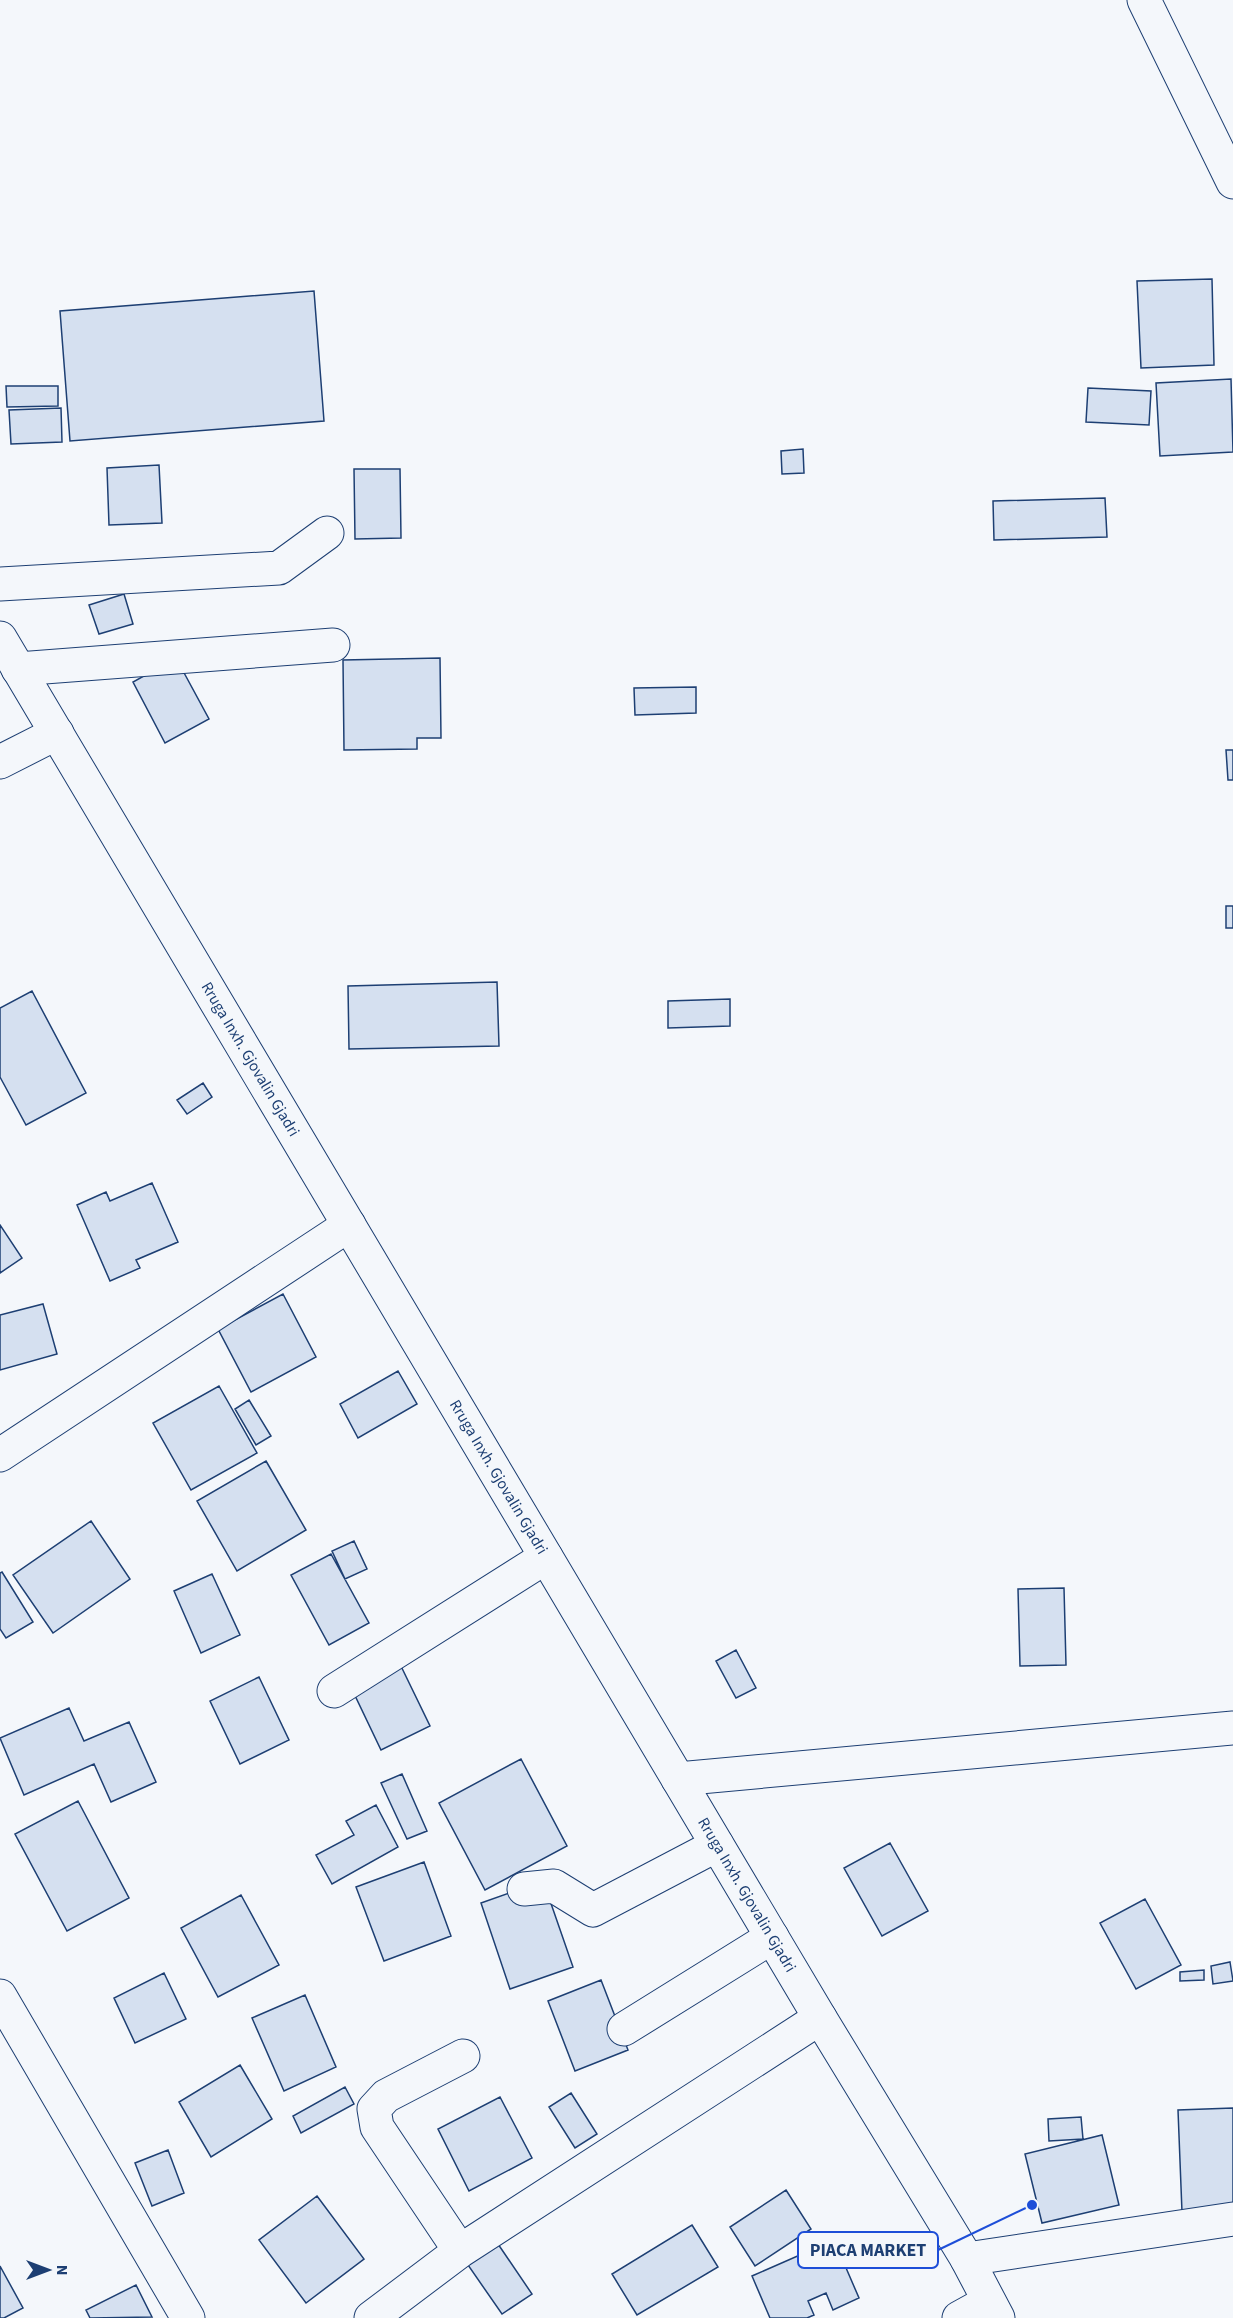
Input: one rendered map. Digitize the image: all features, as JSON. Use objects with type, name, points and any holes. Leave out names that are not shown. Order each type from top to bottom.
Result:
[{"type":"street","points":[[1144,0],[1233,182]]},
{"type":"street","points":[[0,584],[279,568],[327,533]]},
{"type":"street","name":"Rruga Inxh. Gjovalin Gjadri","points":[[0,638],[820,2018],[967,2259],[993,2310]]},
{"type":"street","points":[[18,669],[333,645]]},
{"type":"street","points":[[0,762],[57,733]]},
{"type":"street","points":[[0,1455],[349,1225]]},
{"type":"street","points":[[334,1691],[546,1557]]},
{"type":"street","points":[[678,1779],[1233,1728]]},
{"type":"street","points":[[524,1889],[554,1886],[593,1910],[717,1845]]},
{"type":"street","points":[[624,2029],[772,1937]]},
{"type":"street","points":[[0,1996],[188,2318]]},
{"type":"street","points":[[372,2318],[460,2251],[820,2018]]},
{"type":"street","points":[[460,2251],[377,2127],[374,2109],[386,2096],[463,2056]]},
{"type":"street","points":[[967,2259],[1233,2219]]},
{"type":"street","points":[[960,2318],[993,2310]]},
{"type":"building","points":[[1212,279],[1214,365],[1141,368],[1137,281]]},
{"type":"building","points":[[314,291],[324,421],[70,441],[60,311]]},
{"type":"building","points":[[1231,379],[1233,452],[1160,456],[1156,383]]},
{"type":"building","points":[[6,386],[58,386],[58,406],[7,407]]},
{"type":"building","points":[[1088,388],[1151,391],[1149,425],[1086,422]]},
{"type":"building","points":[[61,408],[62,442],[11,444],[9,410]]},
{"type":"building","points":[[803,449],[804,473],[782,474],[781,451]]},
{"type":"building","points":[[159,465],[162,523],[109,525],[107,468]]},
{"type":"building","points":[[354,469],[400,469],[401,538],[355,539]]},
{"type":"building","points":[[1105,498],[1107,537],[994,540],[993,501]]},
{"type":"building","points":[[124,594],[133,624],[99,634],[89,605]]},
{"type":"building","points":[[176,658],[209,719],[165,743],[133,682]]},
{"type":"building","points":[[440,658],[441,738],[417,738],[417,749],[344,750],[343,660]]},
{"type":"building","points":[[696,687],[696,713],[635,715],[634,688]]},
{"type":"building","points":[[1226,750],[1233,750],[1233,780],[1228,780]]},
{"type":"building","points":[[1226,906],[1233,906],[1233,928],[1226,928]]},
{"type":"building","points":[[497,982],[499,1046],[349,1049],[348,986]]},
{"type":"building","points":[[32,991],[86,1093],[26,1125],[0,1077],[0,1008]]},
{"type":"building","points":[[730,999],[730,1026],[668,1028],[668,1001]]},
{"type":"building","points":[[203,1083],[212,1097],[187,1114],[177,1100]]},
{"type":"building","points":[[152,1183],[178,1242],[136,1260],[140,1268],[110,1281],[77,1205],[106,1192],[110,1201]]},
{"type":"building","points":[[0,1225],[22,1258],[0,1273]]},
{"type":"building","points":[[283,1294],[316,1357],[251,1392],[218,1329]]},
{"type":"building","points":[[43,1304],[57,1354],[0,1370],[0,1315]]},
{"type":"building","points":[[398,1371],[417,1404],[358,1438],[340,1404]]},
{"type":"building","points":[[219,1386],[257,1453],[191,1490],[153,1423]]},
{"type":"building","points":[[249,1400],[271,1436],[256,1445],[235,1409]]},
{"type":"building","points":[[266,1461],[306,1530],[237,1571],[197,1501]]},
{"type":"building","points":[[91,1521],[130,1579],[53,1633],[13,1575]]},
{"type":"building","points":[[354,1541],[367,1569],[345,1579],[332,1551]]},
{"type":"building","points":[[331,1554],[369,1623],[329,1645],[291,1575]]},
{"type":"building","points":[[2,1572],[33,1622],[6,1638],[0,1629],[0,1573]]},
{"type":"building","points":[[212,1574],[240,1635],[201,1653],[174,1591]]},
{"type":"building","points":[[1064,1588],[1066,1665],[1020,1666],[1018,1589]]},
{"type":"building","points":[[736,1650],[756,1688],[736,1698],[716,1661]]},
{"type":"building","points":[[398,1660],[430,1726],[381,1750],[349,1683]]},
{"type":"building","points":[[259,1677],[289,1740],[240,1764],[210,1701]]},
{"type":"building","points":[[69,1708],[84,1741],[129,1722],[156,1782],[111,1802],[94,1764],[24,1795],[0,1738]]},
{"type":"building","points":[[521,1759],[567,1846],[485,1890],[439,1803]]},
{"type":"building","points":[[402,1774],[427,1831],[407,1839],[381,1783]]},
{"type":"building","points":[[78,1801],[129,1898],[67,1931],[15,1834]]},
{"type":"building","points":[[376,1805],[398,1847],[332,1884],[316,1855],[354,1835],[346,1821]]},
{"type":"building","points":[[890,1843],[928,1911],[882,1936],[844,1868]]},
{"type":"building","points":[[424,1862],[451,1936],[384,1961],[356,1887]]},
{"type":"building","points":[[515,1891],[547,1892],[573,1967],[510,1989],[481,1903]]},
{"type":"building","points":[[241,1895],[279,1965],[218,1997],[181,1928]]},
{"type":"building","points":[[1145,1899],[1181,1965],[1136,1989],[1100,1923]]},
{"type":"building","points":[[1230,1962],[1233,1981],[1213,1984],[1211,1966]]},
{"type":"building","points":[[1204,1970],[1204,1980],[1180,1981],[1180,1972]]},
{"type":"building","points":[[164,1973],[186,2019],[135,2043],[114,1998]]},
{"type":"building","points":[[601,1980],[628,2050],[575,2071],[548,2001]]},
{"type":"building","points":[[305,1995],[336,2067],[284,2091],[252,2018]]},
{"type":"building","points":[[240,2065],[272,2119],[211,2157],[179,2102]]},
{"type":"building","points":[[345,2087],[354,2104],[301,2133],[293,2116]]},
{"type":"building","points":[[571,2093],[597,2134],[575,2148],[549,2107]]},
{"type":"building","points":[[500,2097],[532,2158],[469,2191],[438,2129]]},
{"type":"building","points":[[1233,2108],[1233,2210],[1182,2212],[1178,2110]]},
{"type":"building","points":[[1081,2117],[1083,2139],[1049,2141],[1048,2119]]},
{"type":"building","points":[[1102,2135],[1119,2205],[1042,2223],[1025,2154]]},
{"type":"building","points":[[168,2150],[184,2193],[152,2206],[135,2163]]},
{"type":"building","points":[[786,2190],[811,2229],[755,2266],[730,2227]]},
{"type":"building","points":[[317,2196],[364,2259],[306,2303],[259,2240]]},
{"type":"building","points":[[692,2225],[718,2267],[637,2315],[612,2274]]},
{"type":"building","points":[[834,2240],[859,2298],[833,2310],[826,2293],[808,2301],[814,2315],[807,2318],[770,2318],[752,2276]]},
{"type":"building","points":[[498,2244],[532,2294],[502,2314],[468,2265]]},
{"type":"building","points":[[0,2266],[23,2308],[4,2318],[0,2318]]},
{"type":"building","points":[[136,2285],[152,2317],[90,2318],[86,2310]]},
{"type":"place","name":"PIACA MARKET","points":[[1032,2205]]}]
